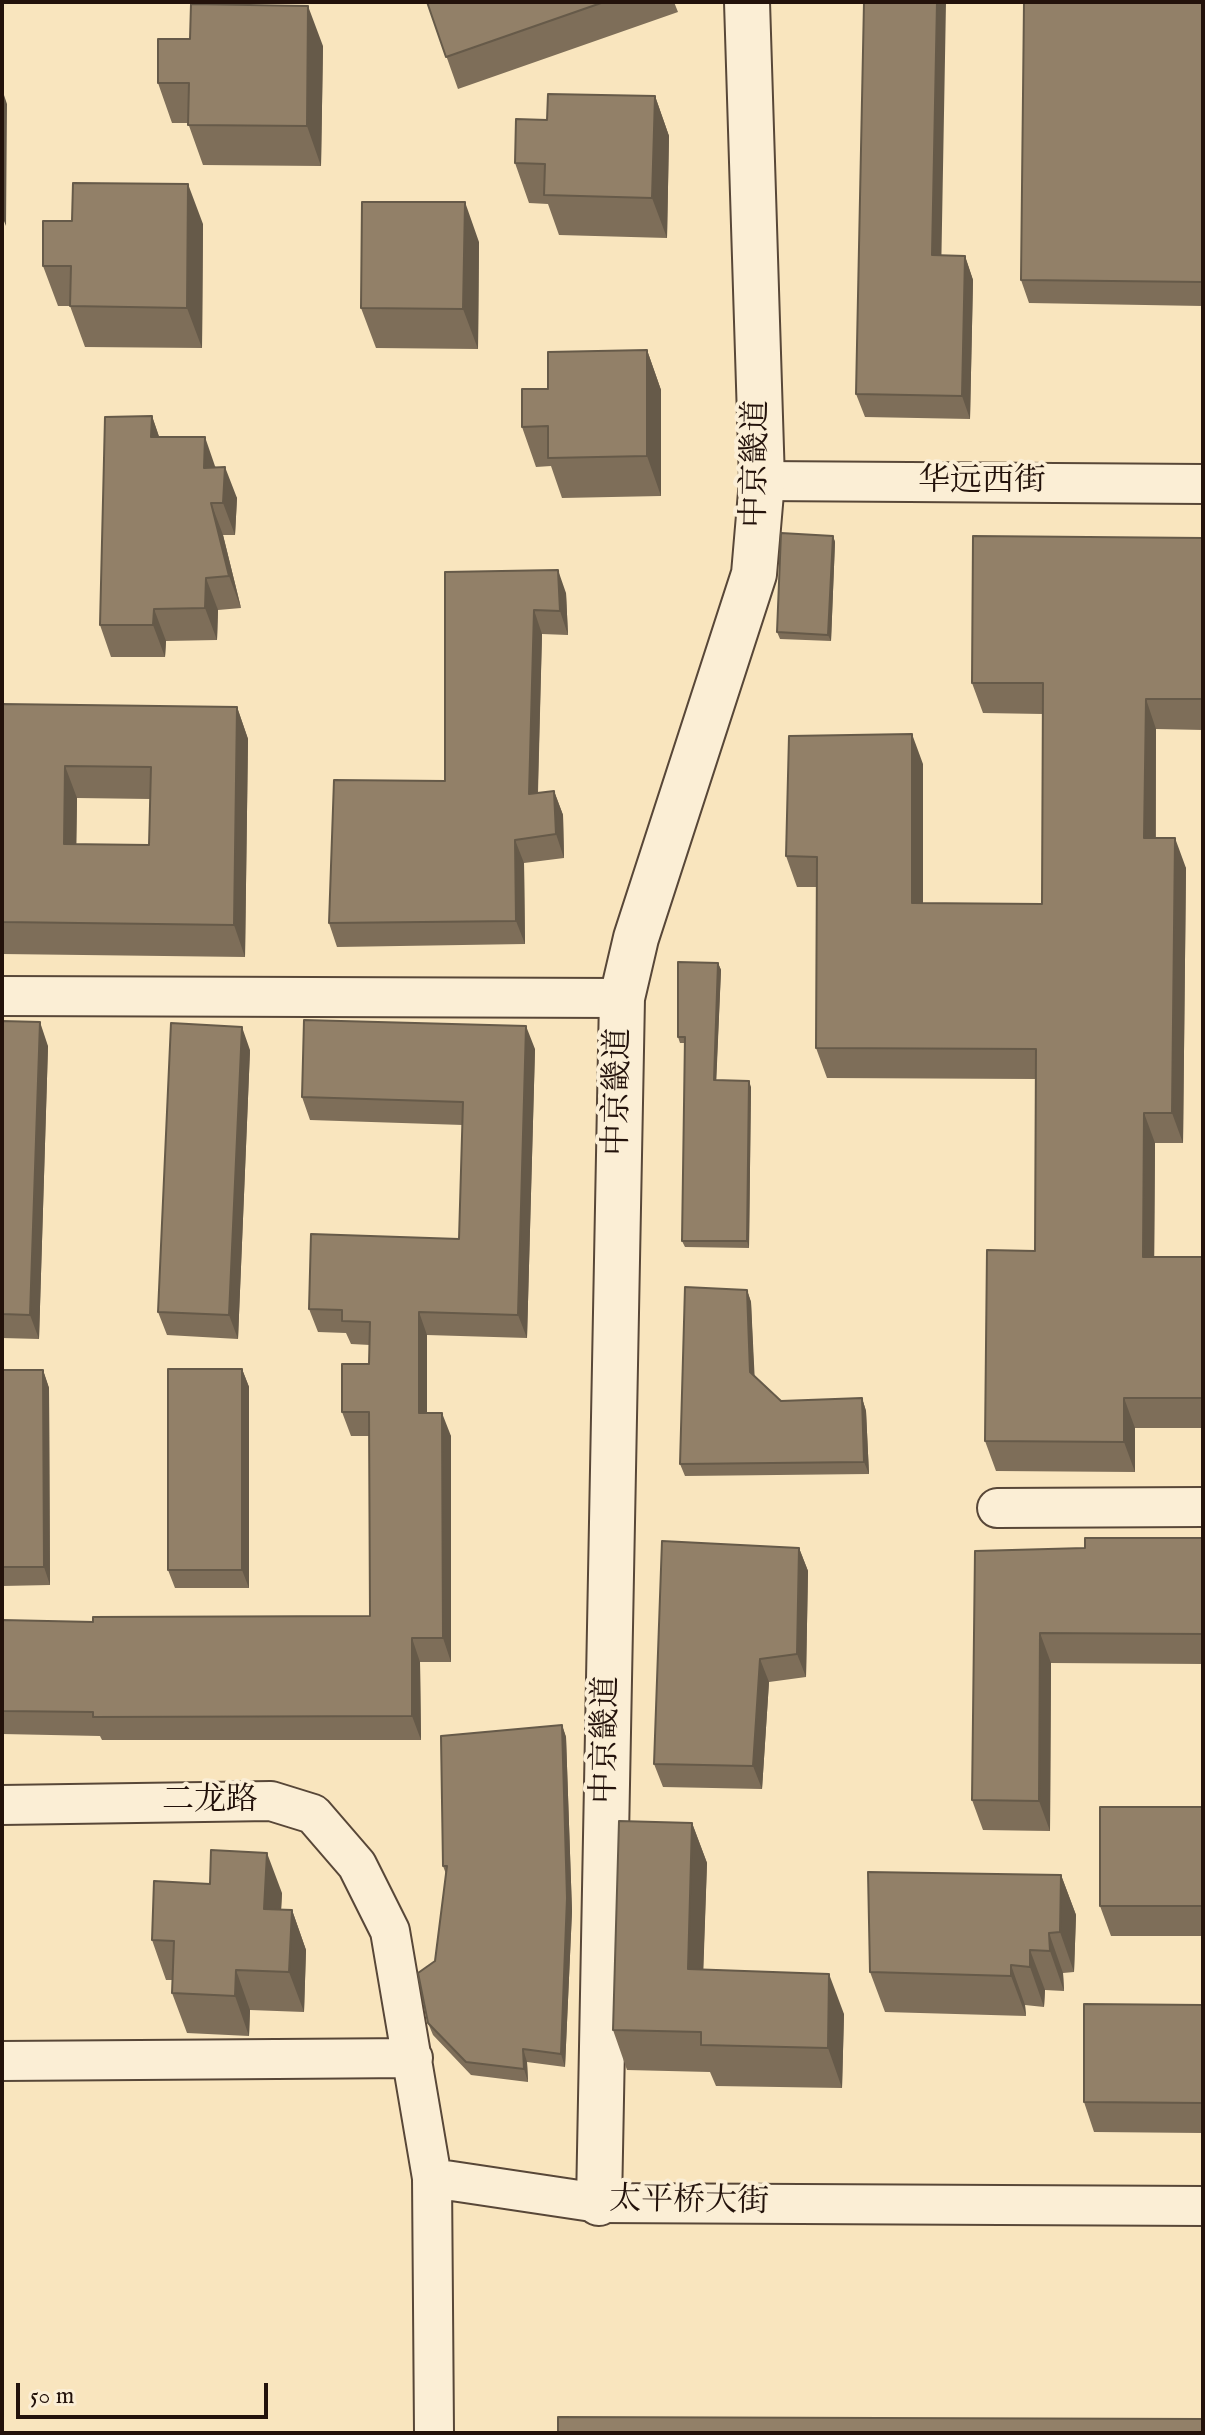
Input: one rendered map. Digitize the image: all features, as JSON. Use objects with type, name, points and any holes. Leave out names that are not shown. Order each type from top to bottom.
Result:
[{"type":"street","name":"中京畿道","points":[[599,2203],[622,998],[640,924],[754,574],[762,481],[747,2]]},
{"type":"street","name":"华远西街","points":[[762,481],[1203,484]]},
{"type":"street","points":[[2,996],[622,998]]},
{"type":"street","points":[[997,1508],[1203,1507]]},
{"type":"street","name":"二龙路","points":[[2,1805],[271,1801],[313,1814],[357,1865],[390,1931],[432,2178]]},
{"type":"street","points":[[2,2061],[413,2058]]},
{"type":"street","points":[[432,2178],[434,2433]]},
{"type":"street","name":"太平桥大街","points":[[432,2178],[599,2203],[1203,2206]]},
{"type":"building","points":[[427,2],[604,2],[446,57]]},
{"type":"building","points":[[864,2],[937,2],[932,255],[965,256],[962,396],[856,394]]},
{"type":"building","points":[[1024,2],[1203,2],[1203,282],[1021,280]]},
{"type":"building","points":[[191,4],[308,6],[307,126],[188,125],[189,83],[158,83],[158,39],[190,39]]},
{"type":"building","points":[[548,94],[655,96],[652,198],[544,195],[545,164],[515,163],[516,119],[547,120]]},
{"type":"building","points":[[73,183],[188,184],[187,308],[70,306],[71,266],[43,266],[43,221],[72,221]]},
{"type":"building","points":[[362,202],[465,202],[463,309],[361,308]]},
{"type":"building","points":[[647,350],[647,456],[548,458],[548,426],[522,427],[522,389],[548,389],[548,352]]},
{"type":"building","points":[[152,416],[151,437],[205,437],[204,468],[225,467],[223,503],[211,503],[229,576],[206,578],[205,608],[154,609],[153,625],[100,625],[105,417]]},
{"type":"building","points":[[781,533],[833,536],[828,635],[777,632]]},
{"type":"building","points":[[973,536],[1203,538],[1203,699],[1146,699],[1144,838],[1175,838],[1172,1113],[1144,1113],[1143,1257],[1203,1257],[1203,1398],[1124,1398],[1124,1442],[985,1441],[987,1250],[1035,1251],[1036,1049],[816,1048],[817,857],[786,856],[789,736],[912,734],[912,903],[1042,904],[1043,683],[972,683]]},
{"type":"building","points":[[558,570],[560,611],[534,610],[529,794],[554,791],[556,834],[515,840],[516,921],[329,923],[334,780],[445,781],[445,572]]},
{"type":"building","points":[[2,704],[237,707],[234,925],[2,922]],"holes":[[[65,766],[151,767],[149,845],[64,844]]]},
{"type":"building","points":[[678,962],[718,963],[714,1080],[749,1081],[747,1241],[682,1241],[685,1037],[678,1037]]},
{"type":"building","points":[[304,1020],[526,1026],[518,1315],[419,1312],[419,1413],[442,1413],[443,1638],[412,1638],[412,1716],[93,1717],[93,1712],[2,1711],[2,1620],[93,1622],[93,1617],[370,1616],[369,1412],[342,1412],[342,1364],[369,1364],[370,1322],[342,1321],[342,1310],[309,1309],[311,1234],[459,1239],[463,1102],[302,1097]]},
{"type":"building","points":[[2,1021],[40,1022],[30,1315],[2,1314]]},
{"type":"building","points":[[171,1023],[242,1027],[229,1315],[158,1312]]},
{"type":"building","points":[[685,1287],[747,1290],[750,1372],[781,1401],[862,1398],[864,1462],[680,1464]]},
{"type":"building","points":[[168,1369],[242,1369],[242,1570],[168,1570]]},
{"type":"building","points":[[2,1370],[43,1370],[44,1567],[2,1567]]},
{"type":"building","points":[[1085,1538],[1203,1538],[1203,1634],[1040,1633],[1039,1801],[972,1800],[975,1551],[1085,1548]]},
{"type":"building","points":[[662,1541],[799,1548],[797,1654],[760,1659],[753,1766],[654,1764]]},
{"type":"building","points":[[562,1725],[567,1898],[561,2054],[523,2049],[524,2069],[466,2062],[428,2023],[418,1973],[435,1961],[447,1866],[443,1866],[441,1736]]},
{"type":"building","points":[[1100,1807],[1203,1807],[1203,1906],[1100,1906]]},
{"type":"building","points":[[619,1821],[692,1823],[688,1969],[829,1974],[828,2048],[701,2045],[701,2032],[613,2030]]},
{"type":"building","points":[[211,1850],[267,1853],[264,1909],[292,1910],[289,1972],[236,1970],[235,1996],[172,1993],[174,1941],[152,1940],[154,1881],[210,1884]]},
{"type":"building","points":[[868,1872],[1061,1875],[1060,1932],[1049,1933],[1050,1951],[1030,1950],[1030,1967],[1011,1965],[1011,1976],[870,1972]]},
{"type":"building","points":[[1084,2004],[1203,2005],[1203,2103],[1084,2102]]},
{"type":"building","points":[[558,2417],[1203,2419],[1203,2433],[558,2433]]}]
